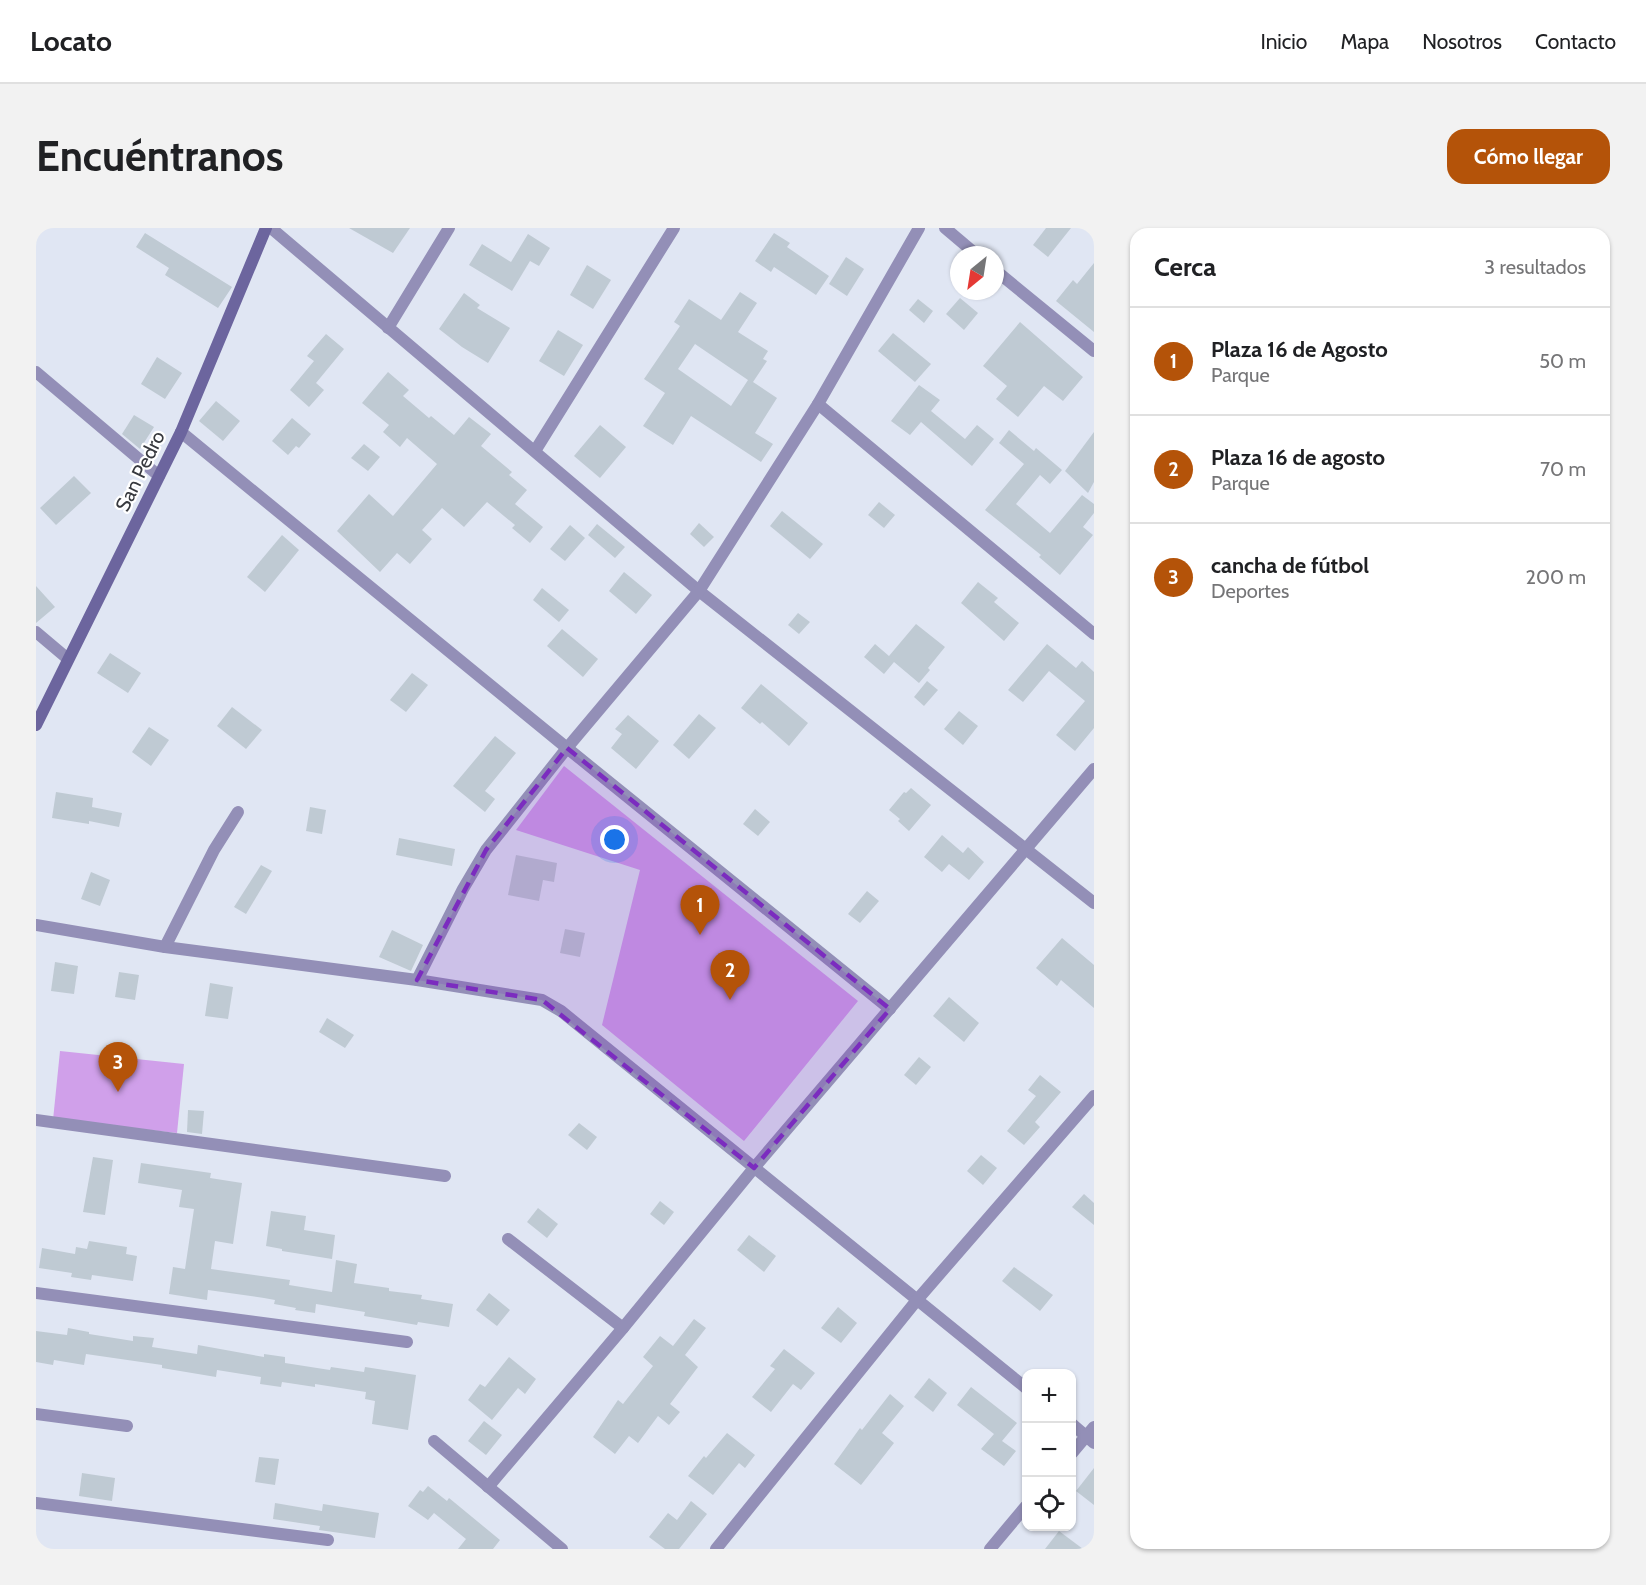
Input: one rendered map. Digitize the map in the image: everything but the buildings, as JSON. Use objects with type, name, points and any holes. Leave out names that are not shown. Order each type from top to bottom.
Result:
[{"type":"main road","name":"San Pedro","points":[[36,725],[181,432],[269,228]]},
{"type":"street","points":[[269,228],[699,591],[1094,903]]},
{"type":"street","points":[[388,328],[449,228]]},
{"type":"street","points":[[535,451],[674,228]]},
{"type":"street","points":[[417,980],[463,889],[486,850],[567,748],[699,591],[818,404],[919,228]]},
{"type":"street","points":[[945,228],[966,246]]},
{"type":"street","points":[[1004,277],[1094,351]]},
{"type":"street","points":[[36,372],[159,476]]},
{"type":"street","points":[[818,404],[1094,634]]},
{"type":"street","points":[[181,432],[890,1009]]},
{"type":"street","points":[[36,632],[68,659]]},
{"type":"street","points":[[488,1487],[623,1328],[754,1168],[1094,769]]},
{"type":"street","points":[[165,947],[214,850],[238,812]]},
{"type":"street","points":[[36,925],[165,947],[417,980],[542,1000],[561,1011],[1022,1385]]},
{"type":"street","points":[[716,1549],[917,1300],[1094,1096]]},
{"type":"street","points":[[36,1120],[445,1176]]},
{"type":"street","points":[[508,1239],[623,1328]]},
{"type":"street","points":[[36,1293],[407,1342]]},
{"type":"street","points":[[36,1414],[127,1426]]},
{"type":"street","points":[[1076,1427],[1091,1435],[1076,1448]]},
{"type":"street","points":[[434,1441],[561,1549]]},
{"type":"street","points":[[36,1503],[328,1540]]},
{"type":"street","points":[[990,1549],[1022,1511]]},
{"type":"highlighted area","points":[[567,748],[890,1009],[754,1168],[542,1000],[417,980],[486,850]]},
{"type":"shaded area","points":[[564,766],[858,1001],[744,1141],[602,1025],[640,870],[516,830]]},
{"type":"shaded area","points":[[60,1051],[184,1064],[177,1133],[53,1120]]},
{"type":"place","name":"Plaza 16 de Agosto","points":[[700,935]]},
{"type":"place","name":"Plaza 16 de agosto","points":[[730,1000]]},
{"type":"place","name":"cancha de fútbol","points":[[118,1092]]}]
